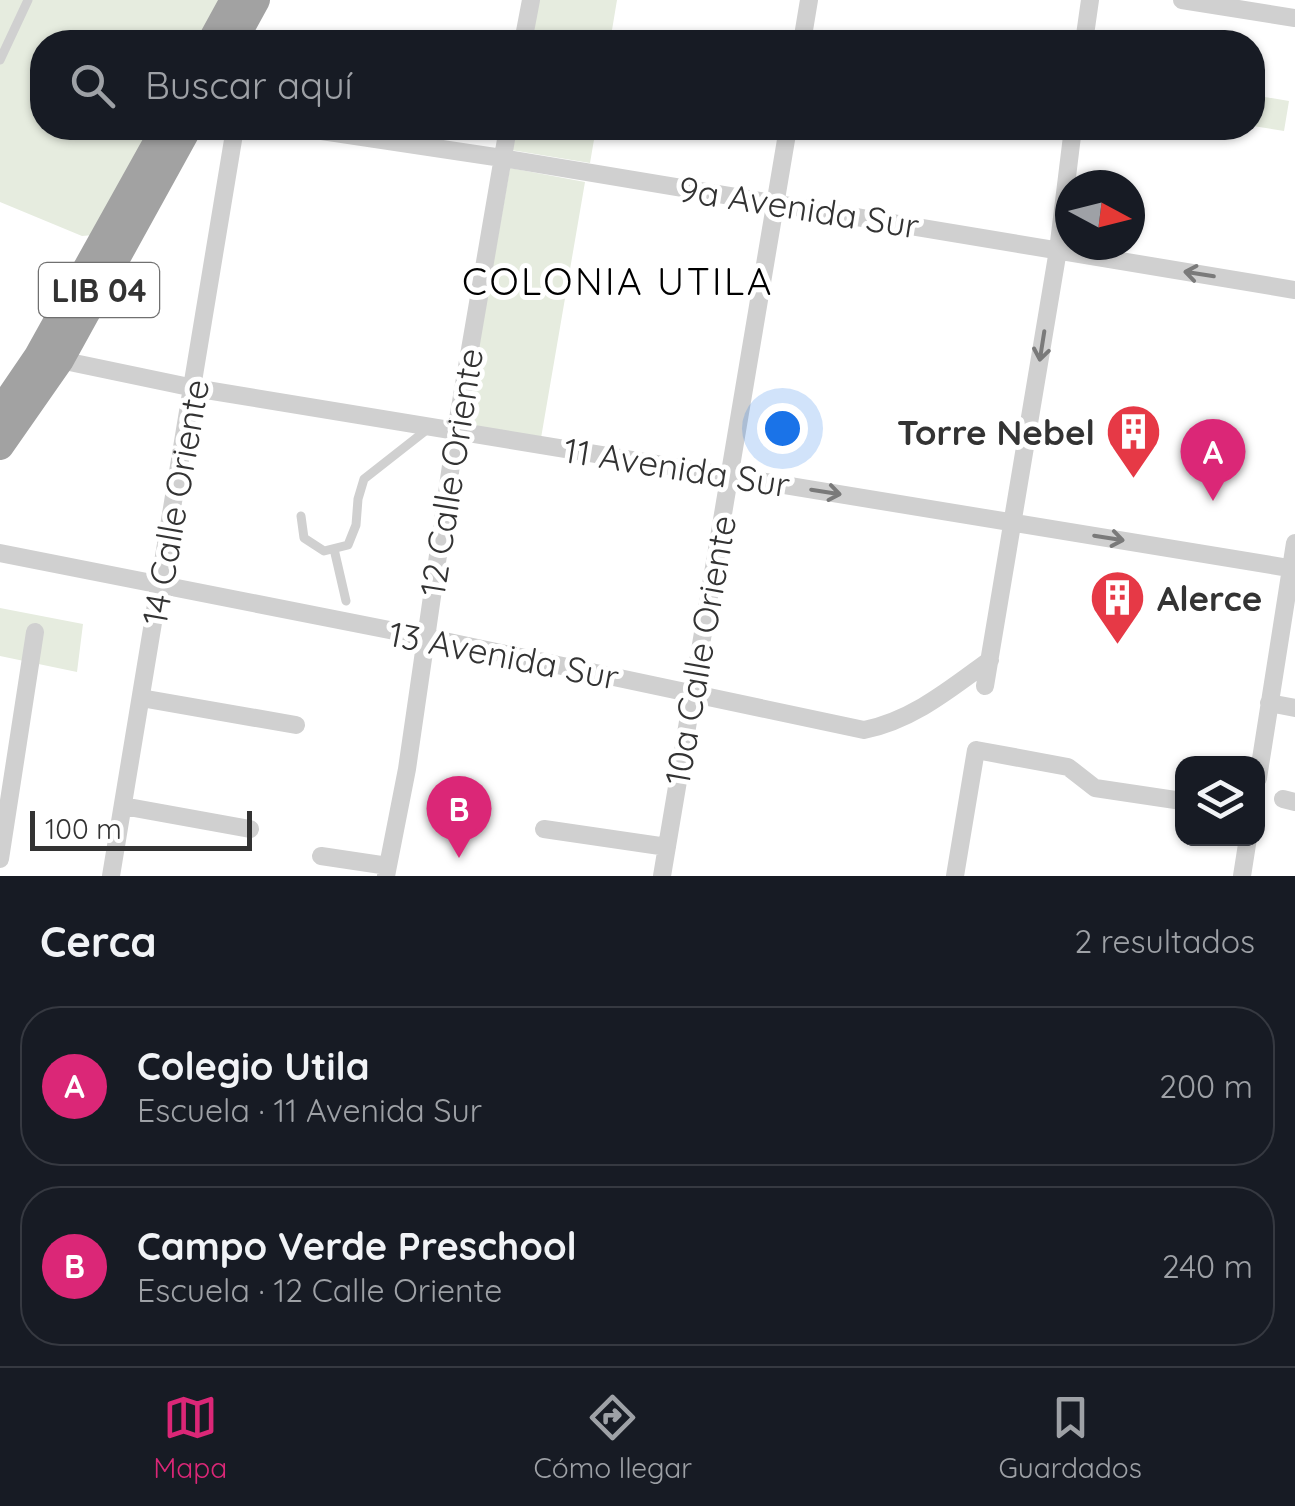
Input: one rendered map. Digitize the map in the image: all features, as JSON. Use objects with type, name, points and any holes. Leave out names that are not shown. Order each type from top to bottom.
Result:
[{"type":"highway","points":[[218,30],[234,0]]},
{"type":"highway","points":[[240,30],[256,0]]},
{"type":"highway","name":"LIB 04","points":[[0,412],[38,356],[158,140]]},
{"type":"highway","name":"LIB 04","points":[[0,446],[60,360],[181,140]]},
{"type":"street","points":[[251,30],[256,0]]},
{"type":"street","points":[[526,30],[531,0]]},
{"type":"street","points":[[804,30],[809,0]]},
{"type":"street","points":[[1086,30],[1090,0]]},
{"type":"street","points":[[1182,0],[1233,4],[1295,18]]},
{"type":"street","name":"14 Calle Oriente","points":[[111,876],[234,140]]},
{"type":"street","name":"9a Avenida Sur","points":[[382,140],[1055,250]]},
{"type":"street","name":"12 Calle Oriente","points":[[387,871],[407,768],[456,431],[506,140]]},
{"type":"street","name":"10a Calle Oriente","points":[[662,876],[786,140]]},
{"type":"street","points":[[1068,170],[1072,140]]},
{"type":"street","points":[[985,686],[1056,260]]},
{"type":"street","name":"9a Avenida Sur","points":[[1117,260],[1295,290]]},
{"type":"street","name":"11 Avenida Sur","points":[[60,360],[194,388],[1293,569]]},
{"type":"street","points":[[1262,756],[1295,543]]},
{"type":"street","name":"13 Avenida Sur","points":[[0,552],[864,730],[892,724],[927,706],[990,660]]},
{"type":"street","points":[[0,858],[35,632]]},
{"type":"street","points":[[142,698],[296,725]]},
{"type":"street","points":[[1270,704],[1295,708]]},
{"type":"street","points":[[955,876],[976,750],[1068,767],[1094,788],[1175,800]]},
{"type":"street","points":[[123,806],[250,829]]},
{"type":"street","points":[[544,829],[667,848]]},
{"type":"street","points":[[1242,876],[1247,846]]},
{"type":"street","points":[[321,856],[387,871]]},
{"type":"lane","points":[[0,60],[28,0]]},
{"type":"lane","points":[[301,516],[304,538],[324,551],[348,545],[356,525],[364,479],[430,427]]},
{"type":"lane","points":[[334,548],[346,601]]},
{"type":"shaded area","points":[[0,0],[223,0],[207,30],[30,30],[30,140],[146,140],[94,235],[82,236],[0,202]]},
{"type":"shaded area","points":[[538,0],[617,0],[612,30],[532,30]]},
{"type":"shaded area","points":[[1265,97],[1289,101],[1284,131],[1265,128]]},
{"type":"shaded area","points":[[513,140],[594,140],[590,163],[511,150]]},
{"type":"shaded area","points":[[510,168],[585,182],[541,438],[465,424]]},
{"type":"shaded area","points":[[0,608],[83,624],[77,672],[0,656]]},
{"type":"place","name":"Torre Nebel","points":[[1134,481]]},
{"type":"place","name":"Colegio Utila","points":[[1213,501]]},
{"type":"place","name":"Alerce","points":[[1118,647]]},
{"type":"place","name":"Campo Verde Preschool","points":[[459,858]]},
{"type":"district","name":"COLONIA UTILA","points":[[618,281]]}]
